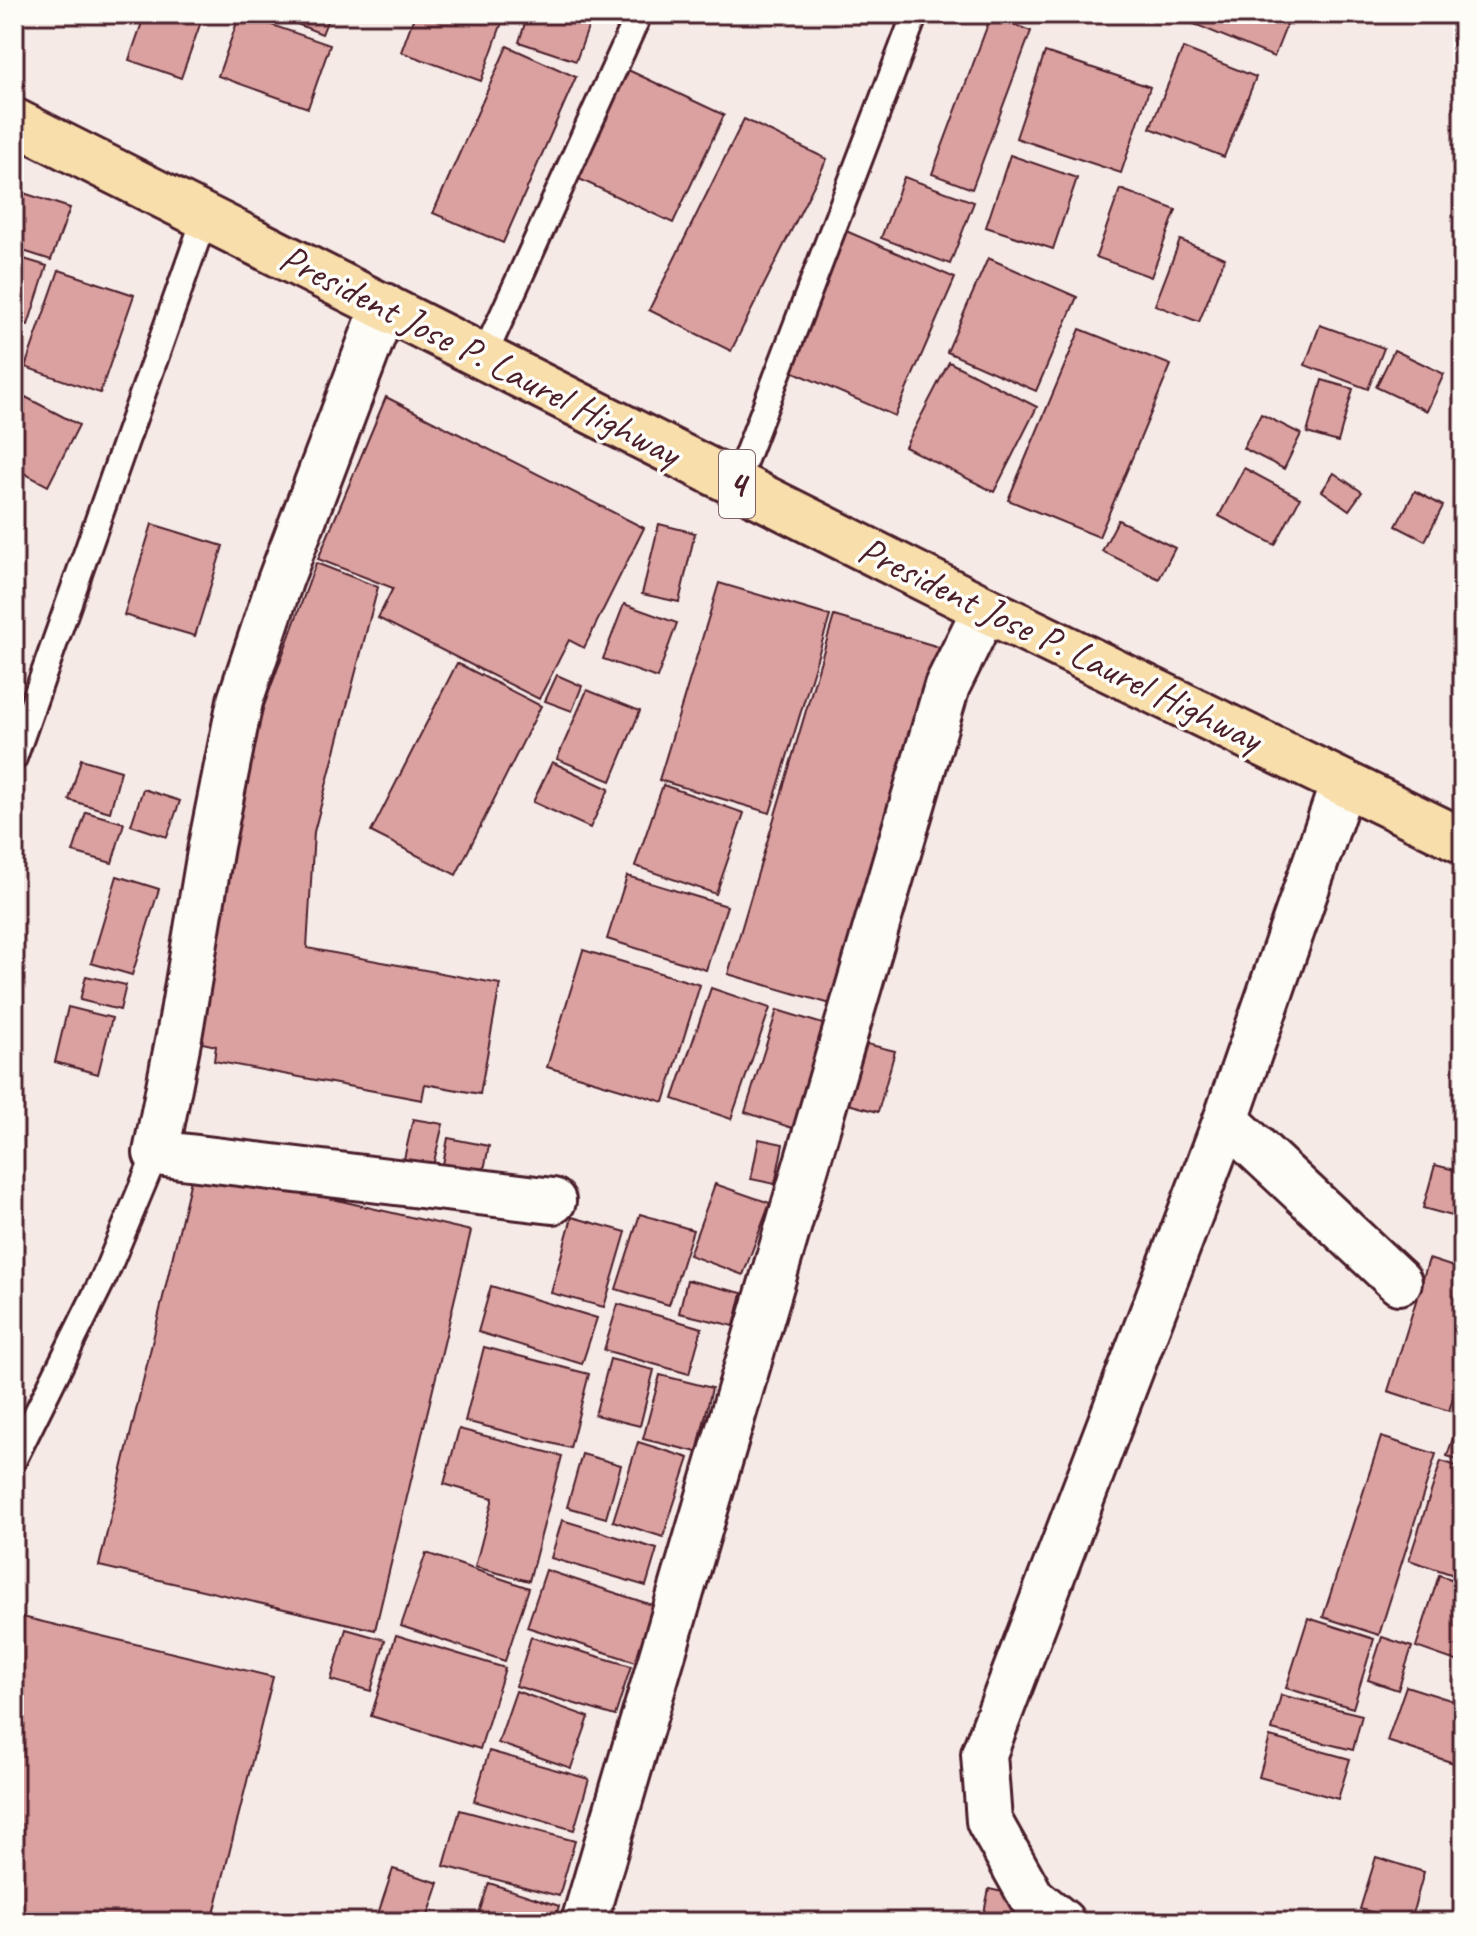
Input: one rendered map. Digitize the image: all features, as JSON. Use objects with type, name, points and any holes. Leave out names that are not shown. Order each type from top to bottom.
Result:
[{"type":"highway","name":"President Jose P. Laurel Highway","points":[[14,121],[985,609],[1463,841]]},
{"type":"street","points":[[384,306],[280,581],[240,701],[156,1153],[553,1201]]},
{"type":"street","points":[[584,1922],[947,686],[985,609]]},
{"type":"street","points":[[1062,1922],[1032,1898],[989,1821],[984,1754],[1226,1120],[1343,783]]},
{"type":"street","points":[[1226,1120],[1399,1282]]},
{"type":"lane","points":[[484,356],[639,14]]},
{"type":"lane","points":[[736,483],[915,14]]},
{"type":"lane","points":[[14,758],[205,217]]},
{"type":"lane","points":[[14,1459],[105,1275],[156,1153]]},
{"type":"building","points":[[145,14],[203,16],[181,78],[129,60]]},
{"type":"building","points":[[240,14],[330,45],[308,108],[218,76]]},
{"type":"building","points":[[272,14],[330,14],[322,34]]},
{"type":"building","points":[[415,14],[505,14],[481,81],[401,52]]},
{"type":"building","points":[[528,14],[593,14],[576,61],[519,42]]},
{"type":"building","points":[[1183,14],[1291,14],[1274,57],[1182,19]]},
{"type":"building","points":[[991,16],[1031,31],[972,189],[932,174]]},
{"type":"building","points":[[507,46],[576,77],[503,243],[433,213]]},
{"type":"building","points":[[1183,48],[1256,77],[1224,157],[1150,128]]},
{"type":"building","points":[[1045,52],[1150,87],[1121,173],[1016,138]]},
{"type":"building","points":[[626,69],[724,115],[673,223],[575,177]]},
{"type":"building","points":[[744,119],[827,159],[731,351],[649,310]]},
{"type":"building","points":[[1010,155],[1077,178],[1053,249],[986,227]]},
{"type":"building","points":[[904,177],[974,202],[950,264],[881,238]]},
{"type":"building","points":[[1120,189],[1176,210],[1151,277],[1096,257]]},
{"type":"building","points":[[14,190],[70,208],[51,260],[14,248]]},
{"type":"building","points":[[846,231],[955,278],[895,416],[787,369]]},
{"type":"building","points":[[1180,240],[1225,258],[1199,322],[1155,305]]},
{"type":"building","points":[[14,256],[47,266],[28,325],[14,320]]},
{"type":"building","points":[[988,258],[1077,297],[1036,391],[947,352]]},
{"type":"building","points":[[59,270],[134,295],[100,393],[25,367]]},
{"type":"building","points":[[1320,325],[1384,348],[1368,389],[1305,365]]},
{"type":"building","points":[[1080,329],[1171,365],[1099,537],[1008,500]]},
{"type":"building","points":[[1394,350],[1444,374],[1427,411],[1376,387]]},
{"type":"building","points":[[949,362],[1037,407],[994,492],[905,447]]},
{"type":"building","points":[[1322,380],[1353,389],[1338,442],[1307,433]]},
{"type":"building","points":[[14,391],[79,425],[48,486],[14,468]]},
{"type":"building","points":[[386,397],[644,528],[584,648],[569,640],[539,699],[378,618],[393,588],[318,559]]},
{"type":"building","points":[[1261,414],[1301,434],[1284,469],[1243,448]]},
{"type":"building","points":[[1244,468],[1300,498],[1275,545],[1219,516]]},
{"type":"building","points":[[1334,473],[1362,492],[1349,510],[1322,491]]},
{"type":"building","points":[[1415,491],[1443,506],[1425,541],[1396,526]]},
{"type":"building","points":[[1118,520],[1175,548],[1159,579],[1102,551]]},
{"type":"building","points":[[152,524],[223,546],[195,636],[124,615]]},
{"type":"building","points":[[659,524],[695,533],[679,602],[642,594]]},
{"type":"building","points":[[316,563],[378,587],[314,832],[307,948],[500,984],[480,1094],[425,1084],[422,1100],[214,1061],[216,1046],[198,1042],[225,813]]},
{"type":"building","points":[[719,583],[830,616],[770,813],[659,780]]},
{"type":"building","points":[[624,604],[677,623],[657,678],[603,659]]},
{"type":"building","points":[[834,616],[939,647],[834,1005],[728,974]]},
{"type":"building","points":[[457,663],[541,706],[456,875],[371,832]]},
{"type":"building","points":[[557,675],[582,686],[572,711],[545,701]]},
{"type":"building","points":[[587,690],[640,711],[611,781],[557,759]]},
{"type":"building","points":[[81,759],[121,771],[110,812],[69,800]]},
{"type":"building","points":[[552,762],[609,789],[590,828],[533,802]]},
{"type":"building","points":[[663,785],[744,813],[716,894],[635,866]]},
{"type":"building","points":[[143,789],[180,801],[167,837],[131,825]]},
{"type":"building","points":[[86,812],[124,823],[112,863],[73,852]]},
{"type":"building","points":[[117,876],[159,889],[132,975],[91,963]]},
{"type":"building","points":[[627,876],[727,906],[706,970],[607,939]]},
{"type":"building","points":[[583,950],[700,985],[664,1102],[547,1067]]},
{"type":"building","points":[[86,976],[126,985],[120,1010],[80,1000]]},
{"type":"building","points":[[711,988],[770,1008],[731,1119],[673,1099]]},
{"type":"building","points":[[68,1007],[112,1018],[98,1074],[55,1062]]},
{"type":"building","points":[[777,1010],[829,1026],[795,1129],[745,1112]]},
{"type":"building","points":[[859,1042],[895,1051],[878,1112],[844,1103]]},
{"type":"building","points":[[413,1119],[443,1124],[431,1174],[402,1168]]},
{"type":"building","points":[[448,1138],[489,1146],[482,1179],[442,1170]]},
{"type":"building","points":[[759,1139],[783,1144],[775,1184],[751,1179]]},
{"type":"building","points":[[1435,1165],[1463,1172],[1463,1219],[1423,1208]]},
{"type":"building","points":[[194,1167],[471,1231],[375,1630],[99,1566]]},
{"type":"building","points":[[715,1184],[770,1203],[743,1275],[689,1255]]},
{"type":"building","points":[[640,1214],[693,1230],[669,1305],[616,1289]]},
{"type":"building","points":[[572,1217],[626,1232],[604,1307],[551,1293]]},
{"type":"building","points":[[1429,1259],[1463,1270],[1463,1365],[1449,1411],[1388,1391]]},
{"type":"building","points":[[687,1280],[742,1293],[734,1326],[679,1313]]},
{"type":"building","points":[[491,1286],[597,1318],[582,1364],[478,1332]]},
{"type":"building","points":[[618,1304],[702,1328],[689,1374],[604,1350]]},
{"type":"building","points":[[484,1347],[589,1374],[570,1448],[465,1421]]},
{"type":"building","points":[[610,1359],[654,1370],[640,1426],[595,1415]]},
{"type":"building","points":[[660,1375],[712,1388],[697,1452],[643,1439]]},
{"type":"building","points":[[1463,1408],[1463,1461],[1447,1456]]},
{"type":"building","points":[[459,1429],[562,1456],[529,1581],[475,1567],[493,1498],[444,1484]]},
{"type":"building","points":[[1381,1437],[1436,1454],[1379,1635],[1323,1617]]},
{"type":"building","points":[[638,1442],[689,1458],[663,1537],[613,1521]]},
{"type":"building","points":[[582,1454],[621,1465],[606,1518],[567,1507]]},
{"type":"building","points":[[1441,1461],[1463,1468],[1463,1578],[1409,1560]]},
{"type":"building","points":[[562,1520],[657,1549],[646,1586],[551,1558]]},
{"type":"building","points":[[426,1553],[529,1588],[505,1661],[401,1626]]},
{"type":"building","points":[[546,1570],[661,1608],[642,1664],[527,1627]]},
{"type":"building","points":[[1439,1575],[1463,1583],[1463,1650],[1459,1662],[1416,1647]]},
{"type":"building","points":[[14,1615],[273,1677],[212,1922],[14,1922]]},
{"type":"building","points":[[1308,1618],[1374,1639],[1353,1708],[1286,1688]]},
{"type":"building","points":[[346,1629],[385,1640],[371,1691],[331,1680]]},
{"type":"building","points":[[396,1635],[505,1668],[480,1749],[371,1716]]},
{"type":"building","points":[[531,1637],[631,1666],[615,1716],[516,1686]]},
{"type":"building","points":[[1382,1637],[1412,1647],[1398,1690],[1368,1680]]},
{"type":"building","points":[[1406,1686],[1463,1704],[1463,1766],[1387,1741]]},
{"type":"building","points":[[516,1691],[589,1717],[571,1768],[498,1743]]},
{"type":"building","points":[[1281,1695],[1362,1715],[1353,1750],[1272,1730]]},
{"type":"building","points":[[1270,1737],[1350,1759],[1338,1799],[1259,1777]]},
{"type":"building","points":[[489,1751],[589,1779],[574,1830],[474,1801]]},
{"type":"building","points":[[460,1810],[575,1841],[559,1896],[444,1866]]},
{"type":"building","points":[[1376,1857],[1424,1872],[1410,1922],[1360,1909]]},
{"type":"building","points":[[393,1869],[439,1883],[426,1922],[376,1920]]},
{"type":"building","points":[[489,1883],[559,1906],[554,1922],[476,1922]]},
{"type":"building","points":[[989,1889],[1021,1896],[1016,1922],[982,1922]]}]
